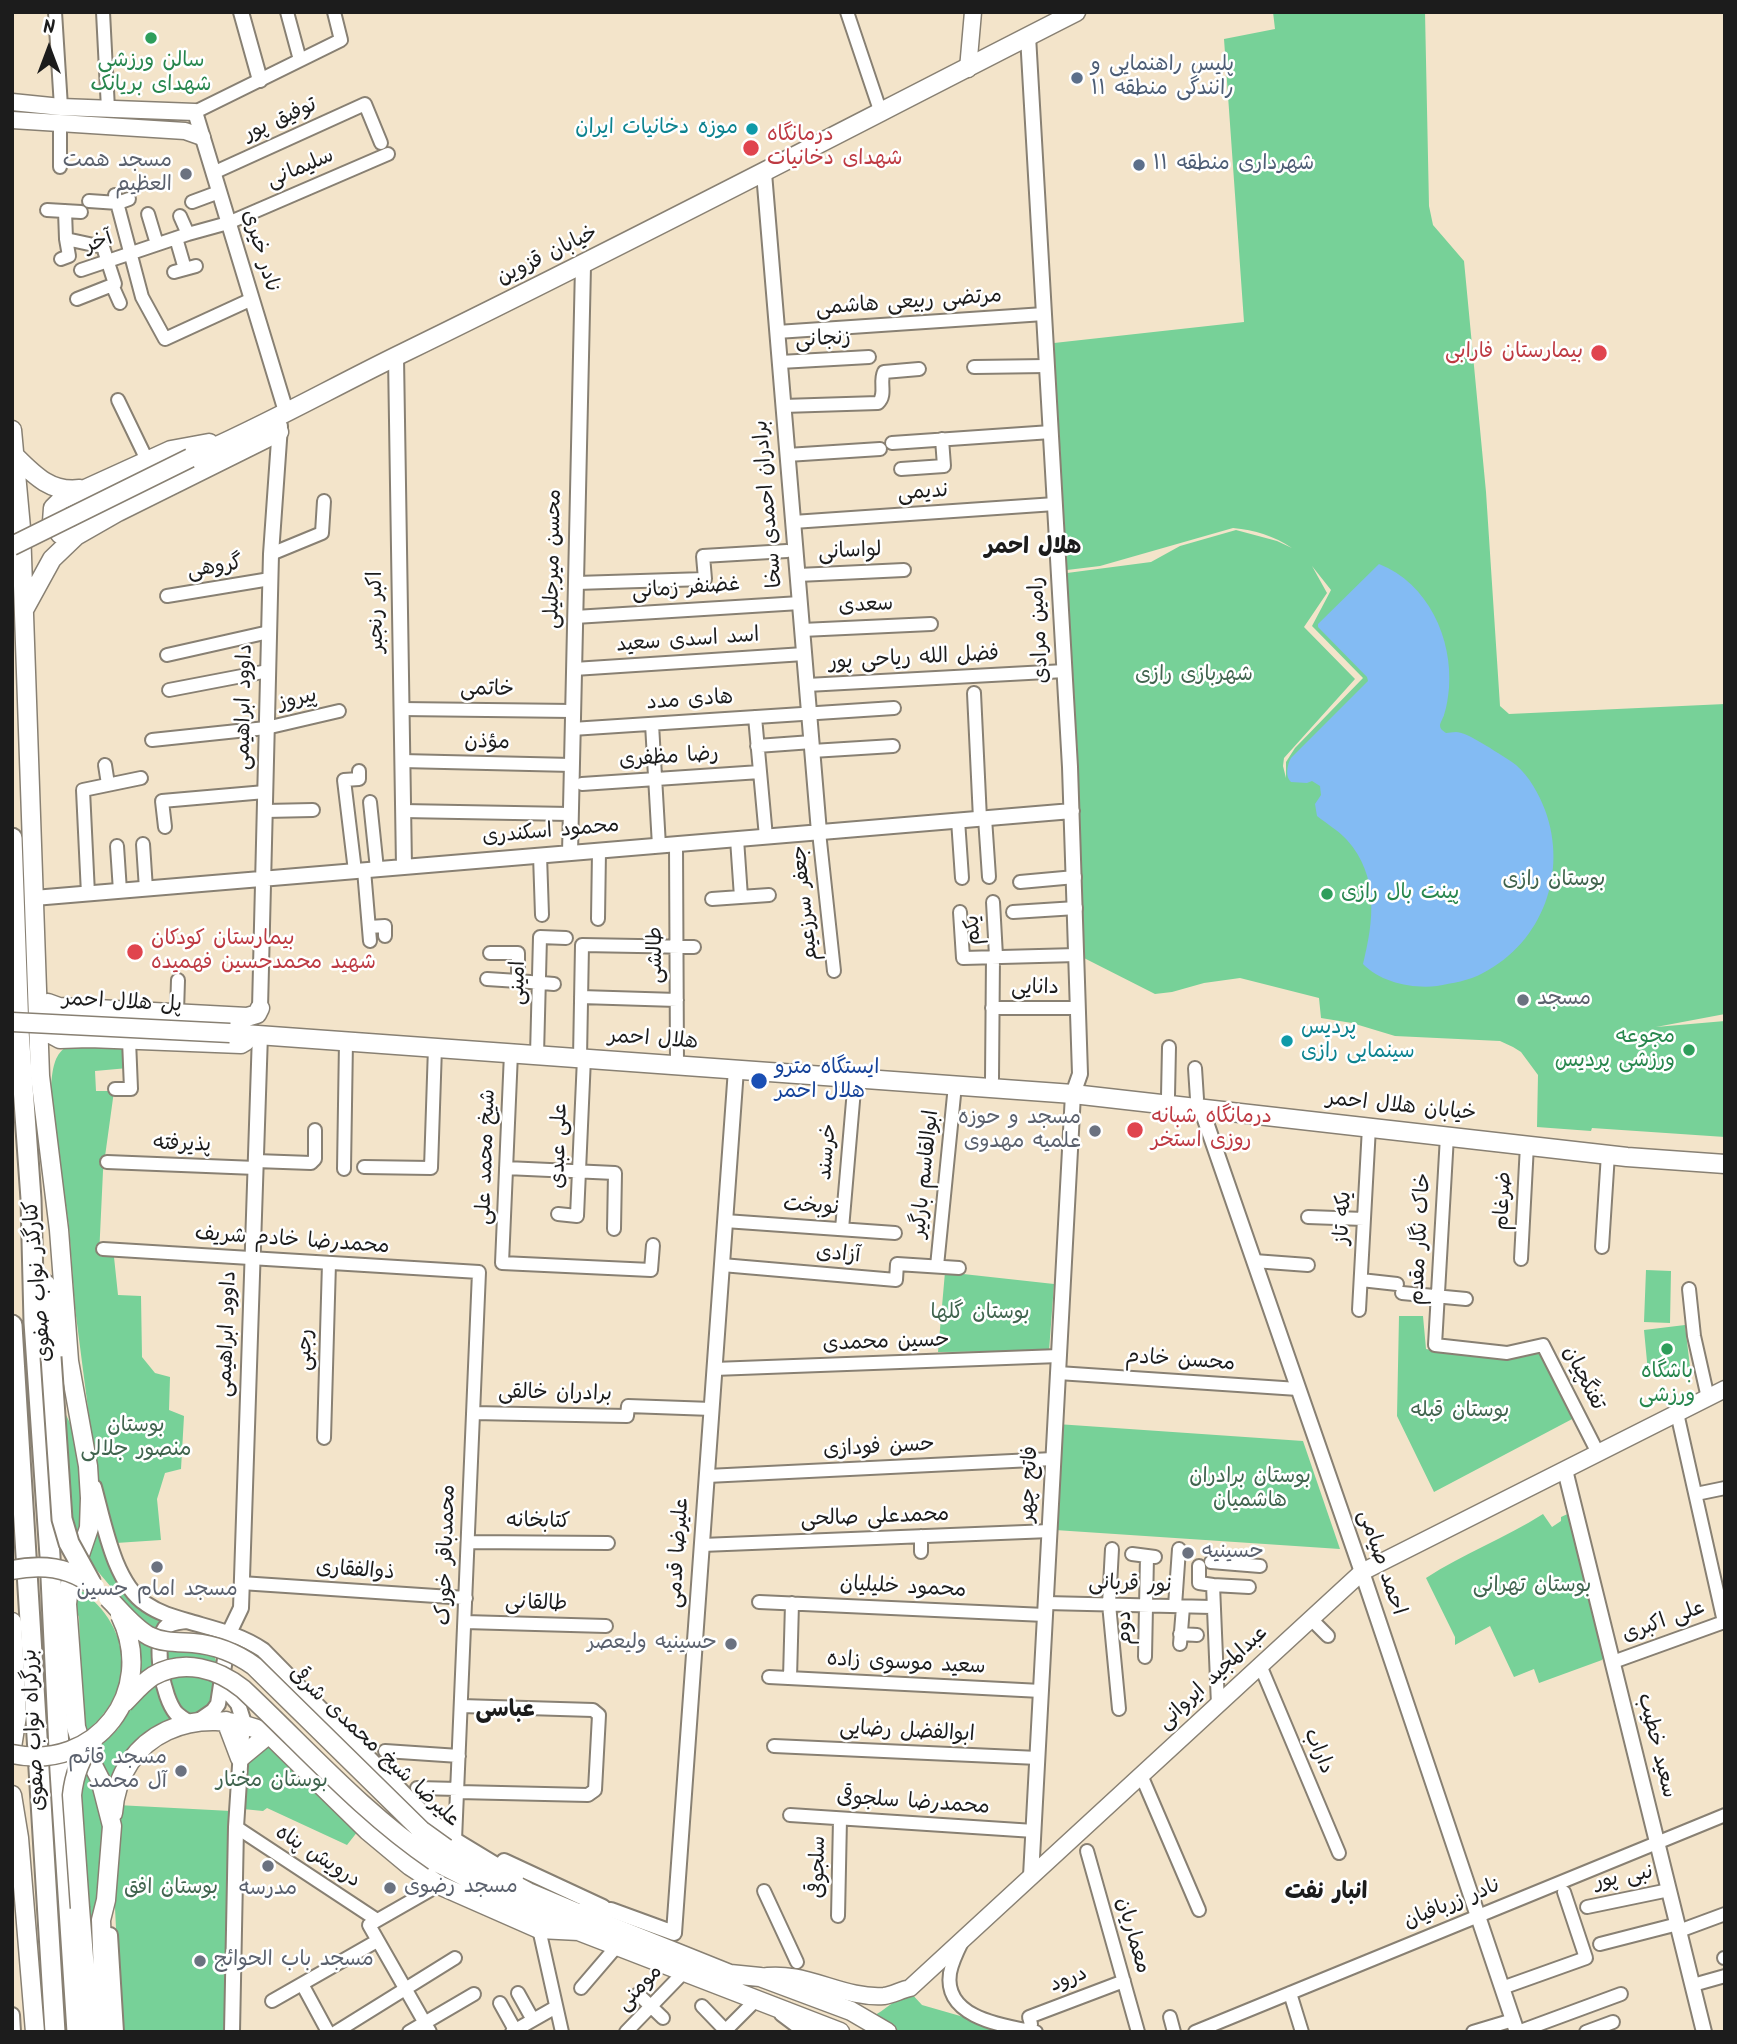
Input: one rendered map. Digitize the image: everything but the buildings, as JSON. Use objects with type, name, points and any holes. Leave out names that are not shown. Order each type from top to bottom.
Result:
[{"type":"highway","name":"بزرگراه نواب صفوی","points":[[12,838],[19,1031],[31,1199],[34,1322],[50,1556],[76,2032]]},
{"type":"highway","points":[[31,1199],[41,1224],[62,1519],[69,1543],[91,1583]]},
{"type":"highway","name":"بزرگراه نواب صفوی","points":[[12,1325],[54,2032]]},
{"type":"main road","points":[[968,69],[974,12]]},
{"type":"main road","name":"خیابان قزوین","points":[[12,546],[234,439],[288,408],[583,266],[1076,12]]},
{"type":"main road","points":[[12,102],[60,115],[186,131],[202,137]]},
{"type":"main road","points":[[12,120],[108,109],[195,112]]},
{"type":"main road","name":"کنارگذر نواب صفوی","points":[[12,430],[21,528],[40,1076],[59,1230],[69,1360],[88,1466],[90,1499],[89,1528],[69,1587],[76,1727],[100,1779],[112,1826],[106,1900],[101,1920],[105,2032]]},
{"type":"main road","points":[[24,610],[52,559],[76,536],[118,512],[279,432]]},
{"type":"main road","points":[[76,536],[60,534],[55,528],[51,512],[61,500],[179,447],[234,439]]},
{"type":"main road","points":[[15,456],[48,485],[73,490],[91,488]]},
{"type":"main road","points":[[37,977],[42,996],[47,1002],[59,1007],[247,1017],[257,1014],[260,1008]]},
{"type":"main road","points":[[59,1007],[46,1016],[45,1025],[47,1032],[60,1040],[241,1044],[260,1034]]},
{"type":"main road","name":"پل هلال احمر","points":[[12,1022],[230,1032]]},
{"type":"main road","name":"هلال احمر","points":[[230,1032],[1073,1094]]},
{"type":"main road","points":[[40,1076],[48,1050],[60,1040]]},
{"type":"main road","name":"خیابان هلال احمر","points":[[1073,1094],[1199,1104],[1447,1136],[1725,1164]]},
{"type":"main road","name":"عبدالمجید ایروانی","points":[[760,1977],[776,1974],[794,1976],[865,1995],[886,1996],[910,1988],[1362,1572],[1725,1389]]},
{"type":"main road","points":[[12,1570],[35,1567],[60,1569],[91,1583],[108,1598],[130,1637],[133,1659],[131,1681],[124,1703],[81,1761],[72,1795],[90,2032]]},
{"type":"main road","name":"علیرضا شیخ محمدی شرقی","points":[[108,1598],[139,1629],[151,1637],[226,1650],[248,1661],[421,1830],[502,1898],[579,1931],[840,2032]]},
{"type":"main road","points":[[12,1622],[17,1716],[12,1747]]},
{"type":"main road","name":"علیرضا شیخ محمدی شرقی","points":[[124,1703],[153,1676],[176,1669],[204,1668],[229,1678],[366,1808],[412,1846],[445,1850],[528,1892],[573,1911],[730,1973],[760,1977],[852,2011],[887,2032]]},
{"type":"main road","points":[[112,1826],[118,1785],[131,1760],[149,1741],[164,1731],[195,1721],[235,1723],[269,1734],[368,1831],[410,1866],[439,1885],[539,1929],[579,1931]]},
{"type":"main road","points":[[235,1723],[240,1758]]},
{"type":"main road","points":[[240,1758],[269,1734]]},
{"type":"main road","points":[[12,1754],[46,1757],[65,1754],[99,1735]]},
{"type":"main road","points":[[12,1795],[18,1829],[18,1948],[23,2032]]},
{"type":"main road","points":[[18,1907],[35,2032]]},
{"type":"street","points":[[55,12],[60,167]]},
{"type":"street","points":[[103,12],[108,109]]},
{"type":"street","points":[[241,12],[260,80]]},
{"type":"street","points":[[287,12],[300,60]]},
{"type":"street","points":[[195,112],[341,40],[334,12]]},
{"type":"street","points":[[847,12],[881,113]]},
{"type":"street","name":"رامین مرادی","points":[[1028,36],[1075,877],[1080,1074],[1073,1094]]},
{"type":"street","name":"توفیق پور","points":[[213,173],[365,104],[385,148]]},
{"type":"street","name":"نادر خیری","points":[[195,112],[288,408]]},
{"type":"street","name":"سلیمانی","points":[[182,236],[228,223],[385,148]]},
{"type":"street","name":"برادران احمدی سخا","points":[[764,173],[819,832]]},
{"type":"street","points":[[192,202],[219,192]]},
{"type":"street","points":[[77,299],[115,284],[121,199],[89,201]]},
{"type":"street","points":[[47,210],[80,212]]},
{"type":"street","points":[[61,259],[69,256],[65,211]]},
{"type":"street","points":[[148,214],[157,244]]},
{"type":"street","points":[[180,216],[185,269]]},
{"type":"street","name":"آخر","points":[[81,270],[182,236]]},
{"type":"street","points":[[66,239],[103,247],[118,257],[165,339],[252,299]]},
{"type":"street","points":[[118,257],[123,271]]},
{"type":"street","name":"محسن میرجلیلی","points":[[570,853],[583,266]]},
{"type":"street","points":[[113,285],[138,296]]},
{"type":"street","name":"مرتضی ربیعی هاشمی","points":[[777,332],[1044,314]]},
{"type":"street","name":"اکبر رنجبر","points":[[396,357],[404,867]]},
{"type":"street","name":"زنجانی","points":[[780,362],[869,357]]},
{"type":"street","points":[[974,367],[1047,366]]},
{"type":"street","points":[[783,406],[878,403],[882,400],[884,372],[919,369]]},
{"type":"street","points":[[118,400],[147,460]]},
{"type":"street","name":"داوود ابراهیمی","points":[[260,1008],[271,554],[279,432],[288,408]]},
{"type":"street","points":[[892,443],[1051,432]]},
{"type":"street","points":[[901,469],[944,466],[942,439]]},
{"type":"street","points":[[787,456],[880,449]]},
{"type":"street","points":[[271,554],[322,533],[324,502]]},
{"type":"street","name":"ندیمی","points":[[793,522],[1055,504]]},
{"type":"street","points":[[576,583],[705,579],[703,556],[787,551]]},
{"type":"street","name":"لواسانی","points":[[797,575],[904,570]]},
{"type":"street","name":"گروهی","points":[[167,596],[270,579]]},
{"type":"street","name":"غضنفر زمانی","points":[[575,617],[800,603]]},
{"type":"street","name":"سعدی","points":[[802,630],[931,624]]},
{"type":"street","points":[[167,655],[269,632]]},
{"type":"street","name":"اسد اسدی سعید","points":[[574,669],[804,654]]},
{"type":"street","points":[[169,690],[268,671]]},
{"type":"street","name":"فضل الله ریاحی پور","points":[[807,685],[1065,671]]},
{"type":"street","points":[[974,693],[989,877]]},
{"type":"street","name":"هادی مدد","points":[[572,729],[894,708]]},
{"type":"street","name":"خاتمی","points":[[401,709],[573,711]]},
{"type":"street","name":"پیروز","points":[[152,740],[267,728],[339,711]]},
{"type":"street","points":[[755,717],[766,836]]},
{"type":"street","points":[[652,724],[659,845]]},
{"type":"street","points":[[757,746],[893,746]]},
{"type":"street","name":"مؤذن","points":[[402,761],[572,765]]},
{"type":"street","points":[[105,765],[108,785]]},
{"type":"street","points":[[359,771],[359,779],[344,780],[365,870]]},
{"type":"street","name":"رضا مظفری","points":[[582,784],[760,772]]},
{"type":"street","points":[[88,894],[83,790],[141,778]]},
{"type":"street","points":[[164,827],[162,801],[265,792]]},
{"type":"street","points":[[370,802],[365,870],[370,941]]},
{"type":"street","points":[[265,811],[313,810]]},
{"type":"street","points":[[403,811],[570,814]]},
{"type":"street","name":"محمود اسکندری","points":[[34,898],[1072,811]]},
{"type":"street","points":[[958,820],[962,878]]},
{"type":"street","name":"جعفر سرزعیم","points":[[819,832],[834,971]]},
{"type":"street","points":[[737,839],[741,897]]},
{"type":"street","points":[[143,844],[146,889]]},
{"type":"street","name":"طالشی","points":[[676,844],[677,1065]]},
{"type":"street","points":[[117,846],[120,891]]},
{"type":"street","points":[[598,919],[599,850]]},
{"type":"street","points":[[540,855],[542,915]]},
{"type":"street","points":[[1020,882],[1075,877]]},
{"type":"street","points":[[712,900],[769,895]]},
{"type":"street","name":"یکم","points":[[992,1079],[993,902]]},
{"type":"street","points":[[1013,912],[1076,908]]},
{"type":"street","points":[[960,912],[963,958],[1077,955]]},
{"type":"street","points":[[369,928],[385,926],[385,936]]},
{"type":"street","name":"امینی","points":[[537,1055],[540,937],[566,938]]},
{"type":"street","name":"علی عبدی","points":[[558,1214],[578,1216],[582,945],[677,947]]},
{"type":"street","points":[[677,947],[694,947]]},
{"type":"street","points":[[490,953],[519,953],[518,981]]},
{"type":"street","points":[[487,979],[555,985]]},
{"type":"street","points":[[177,1012],[178,980]]},
{"type":"street","points":[[581,997],[677,1000]]},
{"type":"street","name":"دانایی","points":[[992,1008],[1078,1008]]},
{"type":"street","name":"داوود ابراهیمی","points":[[195,1721],[213,1712],[218,1703],[229,1633],[241,1608],[260,1034]]},
{"type":"street","points":[[115,1089],[131,1088],[129,1040]]},
{"type":"street","points":[[344,1169],[346,1041]]},
{"type":"street","points":[[364,1167],[431,1168],[435,1047]]},
{"type":"street","points":[[1168,1096],[1169,1047]]},
{"type":"street","name":"شیخ محمد علی","points":[[511,1053],[502,1263],[651,1270],[653,1245]]},
{"type":"street","points":[[1195,1068],[1199,1104]]},
{"type":"street","name":"علیرضا قدمی","points":[[573,1911],[611,1910],[674,1933],[736,1069]]},
{"type":"street","name":"خرسند","points":[[842,1229],[855,1078]]},
{"type":"street","name":"ابوالقاسم بارگیر","points":[[937,1266],[955,1086]]},
{"type":"street","name":"فاتح چهر","points":[[1031,1876],[1073,1094]]},
{"type":"street","name":"احمد صیامی","points":[[1199,1104],[1362,1572],[1516,2028]]},
{"type":"street","name":"یکه تاز","points":[[1359,1310],[1369,1127]]},
{"type":"street","name":"پذیرفته","points":[[107,1162],[256,1165],[311,1163],[316,1159],[315,1130]]},
{"type":"street","name":"خاک‌ نگار‌ مقدم","points":[[1436,1345],[1447,1136]]},
{"type":"street","name":"ضرغام","points":[[1521,1259],[1527,1145]]},
{"type":"street","points":[[1602,1247],[1608,1154]]},
{"type":"street","points":[[506,1168],[615,1173],[614,1229]]},
{"type":"street","points":[[1307,1216],[1364,1219]]},
{"type":"street","name":"نوبخت","points":[[725,1221],[895,1233]]},
{"type":"street","name":"محمدرضا خادم شریف","points":[[103,1249],[478,1272]]},
{"type":"street","points":[[1254,1261],[1308,1265]]},
{"type":"street","name":"رجبی","points":[[324,1438],[329,1263]]},
{"type":"street","name":"آزادی","points":[[722,1265],[896,1280],[897,1264],[937,1266]]},
{"type":"street","points":[[937,1266],[959,1268]]},
{"type":"street","name":"محمدباقر خورک","points":[[445,1850],[458,1791],[478,1272]]},
{"type":"street","points":[[1361,1280],[1466,1299]]},
{"type":"street","points":[[1689,1289],[1694,1336],[1708,1398]]},
{"type":"street","name":"تفنگچیان","points":[[1436,1345],[1507,1353],[1543,1345],[1598,1453]]},
{"type":"street","name":"حسین محمدی","points":[[714,1369],[1059,1356]]},
{"type":"street","name":"محسن خادم","points":[[1058,1373],[1298,1389]]},
{"type":"street","name":"برادران خالقی","points":[[473,1413],[627,1416],[628,1406],[712,1409]]},
{"type":"street","name":"علی اکبری","points":[[1613,1662],[1724,1622],[1677,1413]]},
{"type":"street","name":"حسن فودازی","points":[[707,1476],[1054,1459]]},
{"type":"street","points":[[88,1466],[108,1539],[130,1589],[144,1603],[158,1612],[242,1637],[263,1650],[426,1816],[445,1850],[509,1862],[611,1910]]},
{"type":"street","name":"سعید خطیب","points":[[1565,1470],[1704,2032]]},
{"type":"street","points":[[1696,1494],[1725,1488]]},
{"type":"street","name":"محمدعلی صالحی","points":[[702,1545],[1050,1531]]},
{"type":"street","points":[[920,1536],[921,1552]]},
{"type":"street","name":"کتابخانه","points":[[468,1542],[608,1543]]},
{"type":"street","points":[[1112,1549],[1109,1604],[1119,1709]]},
{"type":"street","points":[[1179,1549],[1180,1639],[1197,1635]]},
{"type":"street","name":"دوم","points":[[1132,1555],[1151,1557],[1144,1605],[1145,1657]]},
{"type":"street","points":[[1249,1587],[1199,1583],[1205,1564],[1260,1566]]},
{"type":"street","points":[[1231,1586],[1233,1564]]},
{"type":"street","name":"ذوالفقاری","points":[[242,1583],[466,1598]]},
{"type":"street","points":[[1213,1585],[1217,1705]]},
{"type":"street","name":"محمود خلیلیان","points":[[759,1601],[1046,1609]]},
{"type":"street","points":[[790,1678],[792,1603]]},
{"type":"street","name":"نور قربانی","points":[[1046,1609],[1109,1604],[1212,1607]]},
{"type":"street","points":[[1311,1619],[1328,1636]]},
{"type":"street","points":[[187,1621],[166,1627],[159,1650],[163,1683],[172,1706],[176,1713],[195,1721]]},
{"type":"street","name":"طالقانی","points":[[465,1622],[606,1626]]},
{"type":"street","name":"داراب","points":[[1260,1665],[1339,1853]]},
{"type":"street","name":"سعید موسوی زاده","points":[[769,1677],[1041,1691]]},
{"type":"street","points":[[221,1684],[238,1704],[235,1723]]},
{"type":"street","points":[[417,1787],[589,1795],[595,1790],[598,1712],[461,1706]]},
{"type":"street","name":"ابوالفضل رضایی","points":[[774,1745],[1038,1758]]},
{"type":"street","points":[[385,1751],[459,1756]]},
{"type":"street","points":[[232,2032],[240,1861],[236,1827],[240,1758]]},
{"type":"street","points":[[1141,1775],[1199,1910]]},
{"type":"street","name":"محمدرضا سلجوقی","points":[[790,1815],[1034,1831]]},
{"type":"street","name":"نادر زربافیان","points":[[1195,2032],[1725,1815]]},
{"type":"street","name":"سلجوقی","points":[[838,1916],[840,1819]]},
{"type":"street","name":"درویش پناه","points":[[236,1827],[373,1923]]},
{"type":"street","name":"معماریان","points":[[1087,1851],[1138,2032]]},
{"type":"street","points":[[485,1858],[514,1875],[528,1892]]},
{"type":"street","points":[[427,2027],[377,1941],[373,1923],[439,1885]]},
{"type":"street","name":"نبی پور","points":[[1587,1907],[1669,1890]]},
{"type":"street","points":[[764,1891],[797,1962]]},
{"type":"street","points":[[1502,1988],[1586,1958],[1564,1892]]},
{"type":"street","points":[[106,1900],[116,2032]]},
{"type":"street","points":[[1600,1944],[1725,1914]]},
{"type":"street","points":[[539,1929],[562,2032]]},
{"type":"street","points":[[272,2001],[377,1941]]},
{"type":"street","points":[[962,1942],[954,1961],[950,1982],[955,1996],[966,2011],[986,2022],[1032,2024]]},
{"type":"street","points":[[581,1988],[617,1946]]},
{"type":"street","points":[[302,1984],[335,2031],[455,1958]]},
{"type":"street","name":"مومنی","points":[[631,2030],[684,1972]]},
{"type":"street","points":[[1693,1985],[1725,1976]]},
{"type":"street","name":"درود","points":[[1032,2024],[1124,1981]]},
{"type":"street","points":[[518,1993],[533,2020]]},
{"type":"street","points":[[1290,1993],[1302,2032]]},
{"type":"street","points":[[409,2032],[427,2027],[474,1994]]},
{"type":"street","points":[[638,1994],[663,2018]]},
{"type":"street","points":[[1473,2032],[1516,2028],[1621,1994]]},
{"type":"street","points":[[500,2003],[513,2031],[556,2007]]},
{"type":"street","points":[[702,2006],[726,2031],[751,2005]]},
{"type":"street","points":[[770,2005],[806,2032]]},
{"type":"street","points":[[12,2015],[13,2032]]},
{"type":"street","points":[[621,2016],[631,2030]]},
{"type":"street","points":[[1170,2017],[1174,2032]]},
{"type":"street","points":[[1586,2032],[1613,2022]]},
{"type":"green space","name":"بوستان رازی","points":[[1273,12],[1425,12],[1429,206],[1433,225],[1464,261],[1486,492],[1500,706],[1509,714],[1725,704],[1725,1014],[1656,1027],[1725,1021],[1725,1137],[1537,1127],[1538,1075],[1521,1052],[1500,1041],[1395,1036],[1352,1023],[1321,1018],[1319,998],[1240,978],[1155,994],[1082,957],[1078,759],[1067,573],[1151,562],[1180,546],[1236,530],[1292,548],[1264,534],[1233,528],[1100,566],[1067,570],[1054,343],[1244,322],[1224,39],[1275,29]],"holes":[[[1312,566],[1331,590],[1312,626],[1363,678],[1295,748],[1286,762],[1286,778],[1284,758],[1355,679],[1304,627],[1327,593]]]},
{"type":"green space","name":"بوستان منصور جلالی","points":[[128,1043],[128,1068],[95,1071],[96,1091],[114,1091],[103,1171],[99,1256],[114,1257],[118,1295],[141,1296],[142,1357],[155,1373],[170,1377],[169,1410],[184,1416],[181,1469],[165,1473],[157,1499],[161,1540],[116,1543],[101,1493],[90,1424],[75,1308],[69,1227],[51,1099],[55,1062],[68,1046]]},
{"type":"green space","points":[[1646,1270],[1671,1271],[1670,1323],[1644,1322]]},
{"type":"green space","name":"بوستان گلها","points":[[945,1272],[1054,1284],[1049,1351],[938,1352]]},
{"type":"green space","name":"بوستان قبله","points":[[1399,1316],[1423,1316],[1426,1349],[1442,1352],[1541,1348],[1576,1417],[1434,1492],[1397,1416]]},
{"type":"green space","name":"باشگاه ورزشی","points":[[1685,1325],[1690,1367],[1648,1372],[1644,1330]]},
{"type":"green space","points":[[64,1411],[73,1429],[83,1466],[81,1548],[70,1528],[62,1426]]},
{"type":"green space","name":"بوستان برادران هاشمیان","points":[[1057,1424],[1303,1441],[1340,1549],[1055,1530]]},
{"type":"green space","name":"بوستان تهرانی","points":[[1572,1512],[1605,1655],[1602,1660],[1539,1683],[1534,1669],[1514,1677],[1490,1626],[1455,1645],[1455,1637],[1426,1578],[1543,1514],[1552,1527],[1561,1521],[1561,1517]]},
{"type":"green space","points":[[93,1527],[101,1531],[115,1570],[165,1619],[160,1633],[143,1625],[84,1555]]},
{"type":"green space","points":[[73,1585],[93,1600],[108,1618],[118,1637],[122,1657],[114,1698],[101,1717],[82,1735],[79,1617],[74,1607]]},
{"type":"green space","points":[[133,1632],[156,1647],[158,1667],[139,1683],[140,1660]]},
{"type":"green space","points":[[163,1649],[214,1654],[217,1665],[163,1664]]},
{"type":"green space","points":[[184,1674],[216,1679],[215,1704],[201,1714],[182,1714],[166,1678]]},
{"type":"green space","points":[[159,1681],[179,1721],[170,1723],[112,1795],[94,1752],[118,1729],[136,1701]]},
{"type":"green space","name":"بوستان مختار","points":[[266,1741],[358,1831],[347,1845],[267,1808],[263,1811],[243,1809],[244,1760]]},
{"type":"green space","points":[[87,1762],[104,1809],[96,2032],[77,1809]]},
{"type":"green space","name":"بوستان افق","points":[[117,1805],[231,1811],[226,2032],[121,2032],[114,1887]]},
{"type":"green space","points":[[910,1992],[922,2005],[1016,2032],[894,2032],[871,2017]]},
{"type":"water","points":[[1379,564],[1411,584],[1424,599],[1442,632],[1447,651],[1449,688],[1441,728],[1446,733],[1456,732],[1472,737],[1521,769],[1540,798],[1551,834],[1551,881],[1545,903],[1535,924],[1521,943],[1504,960],[1483,973],[1466,980],[1437,986],[1397,983],[1378,975],[1363,964],[1371,915],[1365,868],[1347,840],[1317,816],[1315,804],[1321,795],[1320,786],[1312,781],[1291,782],[1287,774],[1291,758],[1368,681],[1318,624]]},
{"type":"place","name":"سالن ورزشی شهدای بریانک","points":[[151,38]]},
{"type":"place","name":"پلیس راهنمایی و رانندگی منطقه ۱۱","points":[[1077,78]]},
{"type":"place","name":"موزه دخانیات ایران","points":[[752,129]]},
{"type":"place","name":"درمانگاه شهدای دخانیات","points":[[751,148]]},
{"type":"place","name":"شهرداری منطقه ۱۱","points":[[1139,165]]},
{"type":"place","name":"مسجد همت العظیم","points":[[186,174]]},
{"type":"place","name":"بیمارستان فارابی","points":[[1599,353]]},
{"type":"place","name":"پینت بال رازی","points":[[1327,894]]},
{"type":"place","name":"بیمارستان کودکان شهید محمدحسین فهمیده","points":[[135,952]]},
{"type":"place","name":"مسجد","points":[[1523,1000]]},
{"type":"place","name":"پردیس سینمایی رازی","points":[[1287,1041]]},
{"type":"place","name":"مجوعه ورزشی پردیس","points":[[1689,1050]]},
{"type":"place","name":"ایستگاه مترو هلال احمر","points":[[759,1081]]},
{"type":"place","name":"درمانگاه شبانه روزی استخر","points":[[1135,1130]]},
{"type":"place","name":"مسجد و حوزه علمیه مهدوی","points":[[1095,1131]]},
{"type":"place","name":"باشگاه ورزشی","points":[[1667,1349]]},
{"type":"place","name":"حسینیه","points":[[1188,1553]]},
{"type":"place","name":"مسجد امام حسین","points":[[157,1567]]},
{"type":"place","name":"حسینیه ولیعصر","points":[[731,1644]]},
{"type":"place","name":"مسجد قائم آل محمد","points":[[181,1771]]},
{"type":"place","name":"مدرسه","points":[[268,1866]]},
{"type":"place","name":"مسجد رضوی","points":[[390,1888]]},
{"type":"place","name":"مسجد باب الحوائج","points":[[200,1961]]},
{"type":"district","name":"هلال احمر","points":[[1033,549]]},
{"type":"district","name":"عباسی","points":[[505,1712]]},
{"type":"district","name":"انبار نفت","points":[[1326,1894]]},
{"type":"park label","name":"شهربازی رازی","points":[[1194,676]]}]
